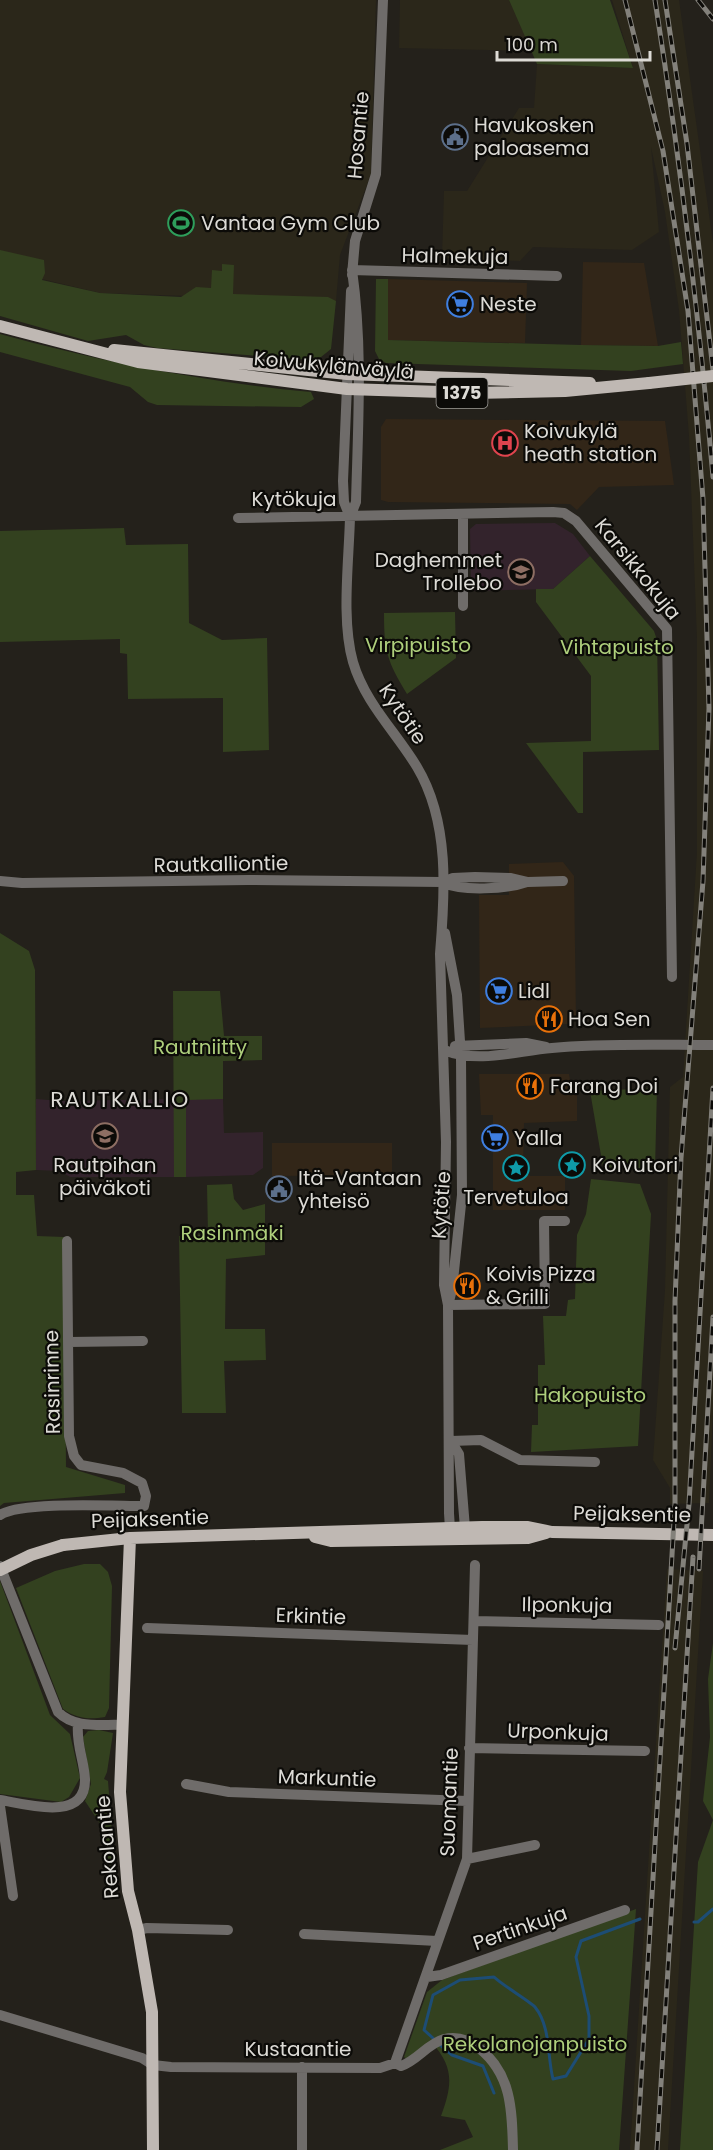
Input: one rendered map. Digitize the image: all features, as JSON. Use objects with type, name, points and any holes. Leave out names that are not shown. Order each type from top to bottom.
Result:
[{"type":"main road","name":"Koivukylänväylä","points":[[0,327],[138,362],[353,390],[472,393],[565,391],[713,376]]},
{"type":"main road","name":"Koivukylänväylä","points":[[89,349],[353,374],[565,381],[615,385]]},
{"type":"main road","name":"Peijaksentie","points":[[0,1568],[30,1555],[63,1545],[130,1538],[528,1527],[550,1532],[713,1535]]},
{"type":"main road","name":"Peijaksentie","points":[[308,1534],[331,1541],[458,1540],[528,1538],[550,1532]]},
{"type":"main road","name":"Rekolantie","points":[[130,1538],[120,1792],[122,1845],[128,1891],[138,1930],[152,2012],[153,2150]]},
{"type":"street","name":"Hosantie","points":[[353,390],[357,304],[352,270],[356,241],[376,174],[383,0]]},
{"type":"street","name":"Halmekuja","points":[[352,270],[557,276]]},
{"type":"street","name":"Kytötie","points":[[353,390],[356,502],[350,517],[348,641],[353,663],[370,699],[418,768],[435,807],[441,841],[444,1285],[448,1305],[451,1441],[447,1456],[450,1529]]},
{"type":"street","name":"Karsikkokuja","points":[[350,517],[553,512],[571,516],[667,629],[672,977]]},
{"type":"street","points":[[463,514],[463,606]]},
{"type":"street","name":"Kytökuja","points":[[238,518],[350,517]]},
{"type":"street","name":"Rautkalliontie","points":[[0,881],[22,883],[248,880],[442,882],[453,878],[475,877],[511,878],[528,882],[563,881]]},
{"type":"street","name":"Kytötie","points":[[443,928],[457,995],[461,1057],[462,1195],[452,1290],[448,1305]]},
{"type":"street","points":[[444,1050],[460,1044],[526,1043],[552,1048]]},
{"type":"street","points":[[444,1050],[461,1057],[526,1053],[552,1048],[713,1045]]},
{"type":"street","points":[[448,1305],[545,1304],[544,1221],[566,1221]]},
{"type":"street","name":"Rasinrinne","points":[[0,1515],[6,1511],[39,1507],[144,1506],[146,1496],[142,1483],[123,1473],[81,1465],[74,1456],[69,1436],[67,1241]]},
{"type":"street","points":[[69,1342],[142,1341]]},
{"type":"street","points":[[451,1441],[481,1440],[520,1460],[595,1462]]},
{"type":"street","name":"Kytötie","points":[[451,1441],[459,1454],[465,1528]]},
{"type":"street","points":[[450,1529],[458,1540],[465,1528]]},
{"type":"street","name":"Suomantie","points":[[395,2063],[467,1859],[475,1565]]},
{"type":"street","points":[[0,1568],[58,1712],[65,1719],[78,1724],[123,1725]]},
{"type":"street","name":"Ilponkuja","points":[[474,1621],[659,1626]]},
{"type":"street","name":"Erkintie","points":[[147,1628],[473,1640]]},
{"type":"street","points":[[0,1800],[51,1809],[66,1807],[78,1799],[84,1788],[85,1777],[78,1744],[78,1724]]},
{"type":"street","name":"Urponkuja","points":[[469,1748],[645,1751]]},
{"type":"street","name":"Markuntie","points":[[186,1784],[229,1792],[467,1802]]},
{"type":"street","points":[[0,1806],[13,1896]]},
{"type":"street","points":[[467,1859],[535,1845]]},
{"type":"street","name":"Pertinkuja","points":[[427,1977],[441,1975],[625,1910]]},
{"type":"street","points":[[138,1930],[147,1928],[228,1930]]},
{"type":"street","points":[[304,1934],[438,1941]]},
{"type":"street","name":"Kustaantie","points":[[0,2015],[142,2058],[153,2065],[380,2068],[395,2063],[401,2066],[410,2063],[432,2044],[459,2037],[475,2045],[492,2058],[504,2078],[509,2095],[513,2150]]},
{"type":"street","points":[[302,2067],[302,2150]]},
{"type":"shaded area","points":[[0,0],[376,0],[371,174],[340,255],[336,301],[100,293],[0,269]]},
{"type":"shaded area","points":[[400,0],[509,0],[532,51],[399,48]]},
{"type":"shaded area","points":[[612,0],[679,0],[713,243],[713,1411],[709,1503],[670,1504],[670,1488],[653,1460],[665,1290],[670,1087],[683,1077],[697,852],[697,638],[689,436],[679,310],[665,212],[651,147],[659,232],[632,250],[533,247],[520,261],[442,258],[444,191],[467,191],[519,108],[534,108],[537,64],[633,68]]},
{"type":"shaded area","points":[[583,262],[644,263],[658,346],[581,345]]},
{"type":"shaded area","points":[[388,279],[527,283],[525,343],[388,340]]},
{"type":"shaded area","points":[[386,419],[665,421],[674,485],[599,487],[577,510],[570,504],[388,502],[381,500],[381,427]]},
{"type":"shaded area","name":"Daghemmet Trollebo","points":[[555,523],[573,534],[590,556],[553,589],[471,591],[470,529],[476,524]]},
{"type":"shaded area","points":[[563,862],[574,876],[576,1018],[568,1019],[568,1024],[480,1028],[479,895],[509,895],[509,864]]},
{"type":"shaded area","points":[[479,1074],[569,1074],[570,1080],[577,1080],[577,1121],[524,1123],[523,1168],[530,1176],[565,1176],[565,1210],[493,1210],[493,1115],[481,1115]]},
{"type":"shaded area","name":"Rautpihan päiväkoti","points":[[36,1099],[62,1101],[174,1099],[174,1177],[70,1177],[60,1171],[36,1170]]},
{"type":"shaded area","points":[[186,1099],[223,1099],[224,1133],[263,1132],[263,1168],[253,1175],[186,1177]]},
{"type":"shaded area","points":[[272,1143],[392,1143],[392,1175],[272,1176]]},
{"type":"shaded area","points":[[667,1569],[703,1571],[668,2150],[630,2150]]},
{"type":"green space","points":[[509,0],[610,0],[633,68],[537,64]]},
{"type":"green space","points":[[0,250],[44,260],[45,273],[42,280],[100,293],[181,297],[196,287],[211,288],[212,270],[222,271],[222,264],[234,265],[233,294],[328,297],[336,301],[331,349],[321,357],[311,360],[157,348],[144,345],[126,335],[88,341],[0,316]]},
{"type":"green space","points":[[376,279],[388,279],[388,340],[658,346],[681,342],[683,364],[631,371],[386,363],[379,359],[375,351]]},
{"type":"green space","points":[[0,334],[154,370],[232,383],[311,392],[314,399],[301,407],[157,405],[148,402],[130,387],[0,352]]},
{"type":"green space","points":[[124,528],[126,545],[188,544],[189,623],[222,640],[267,638],[269,750],[223,752],[223,698],[128,699],[127,654],[120,653],[120,639],[0,642],[0,531]]},
{"type":"green space","name":"Vihtapuisto","points":[[590,556],[654,631],[657,640],[659,750],[583,752],[583,813],[578,813],[526,743],[591,741],[591,676],[536,602],[536,589],[553,589]]},
{"type":"green space","name":"Virpipuisto","points":[[455,612],[456,658],[407,694],[388,655],[384,613]]},
{"type":"green space","name":"RAUTKALLIO","points":[[0,933],[29,951],[35,970],[36,1170],[16,1172],[16,1195],[34,1195],[37,1236],[64,1237],[66,1467],[125,1485],[125,1493],[4,1503],[0,1506]]},
{"type":"green space","name":"Rautniitty","points":[[173,991],[220,991],[224,1036],[262,1036],[262,1060],[223,1061],[223,1099],[186,1100],[186,1177],[174,1177]]},
{"type":"green space","points":[[657,1088],[655,1169],[603,1167],[590,1091]]},
{"type":"green space","name":"Hakopuisto","points":[[591,1179],[640,1184],[651,1214],[638,1446],[531,1452],[532,1425],[538,1425],[538,1365],[545,1365],[543,1316],[566,1316],[568,1300],[575,1299],[577,1235],[586,1214]]},
{"type":"green space","name":"Rasinmäki","points":[[232,1184],[234,1199],[243,1210],[265,1204],[265,1255],[226,1259],[225,1329],[265,1329],[266,1360],[224,1361],[226,1413],[182,1413],[179,1236],[208,1234],[207,1185]]},
{"type":"green space","points":[[84,1564],[100,1564],[108,1572],[112,1586],[109,1708],[105,1717],[99,1718],[78,1716],[63,1709],[16,1588],[55,1571]]},
{"type":"green space","points":[[0,1581],[50,1715],[70,1734],[80,1778],[69,1797],[61,1802],[0,1794]]},
{"type":"green space","points":[[713,1643],[713,1820],[703,1801],[710,1737],[708,1679]]},
{"type":"green space","points":[[99,1730],[113,1733],[104,1779],[108,1781],[116,1884],[109,1868],[99,1822],[85,1801],[91,1784],[83,1737],[88,1731]]},
{"type":"green space","points":[[713,1820],[713,2150],[680,2150],[698,1862]]},
{"type":"green space","name":"Rekolanojanpuisto","points":[[636,1909],[619,2150],[440,2150],[473,2137],[465,2120],[441,2116],[449,2086],[449,2077],[448,2068],[439,2051],[431,2042],[408,2060],[404,2057],[427,1992],[442,1980]]},
{"type":"waterway","points":[[694,1922],[698,1922],[713,1909]]},
{"type":"waterway","points":[[434,2039],[424,2030],[433,1995],[460,1980],[494,1977],[535,2007],[544,2023],[553,2079],[566,2076],[589,2039],[589,2016],[576,1957],[581,1941],[640,1919]]},
{"type":"waterway","points":[[439,2044],[452,2055],[483,2066],[494,2093]]},
{"type":"railway","points":[[625,0],[663,151],[688,311],[703,499],[709,708],[703,881],[681,1158],[675,1301],[675,1504],[637,2150]]},
{"type":"railway","points":[[655,0],[688,238],[713,477]]},
{"type":"railway","points":[[665,0],[687,144],[713,370]]},
{"type":"railway","points":[[698,0],[713,19]]},
{"type":"railway","points":[[675,1648],[689,1504],[713,1088]]},
{"type":"railway","points":[[699,1569],[713,1317]]},
{"type":"railway","points":[[657,2150],[693,1557]]},
{"type":"place","name":"Havukosken paloasema","points":[[455,137]]},
{"type":"place","name":"Vantaa Gym Club","points":[[181,223]]},
{"type":"place","name":"Neste","points":[[460,304]]},
{"type":"place","name":"Koivukylä heath station","points":[[505,443]]},
{"type":"place","name":"Daghemmet Trollebo","points":[[521,572]]},
{"type":"place","name":"Lidl","points":[[499,991]]},
{"type":"place","name":"Hoa Sen","points":[[549,1019]]},
{"type":"place","name":"Farang Doi","points":[[530,1086]]},
{"type":"place","name":"Rautpihan päiväkoti","points":[[105,1136]]},
{"type":"place","name":"Yalla","points":[[495,1138]]},
{"type":"place","name":"Koivutori","points":[[572,1165]]},
{"type":"place","name":"Tervetuloa","points":[[516,1168]]},
{"type":"place","name":"Itä-Vantaan yhteisö","points":[[279,1189]]},
{"type":"place","name":"Koivis Pizza & Grilli","points":[[467,1286]]},
{"type":"district","name":"RAUTKALLIO","points":[[120,1099]]}]
